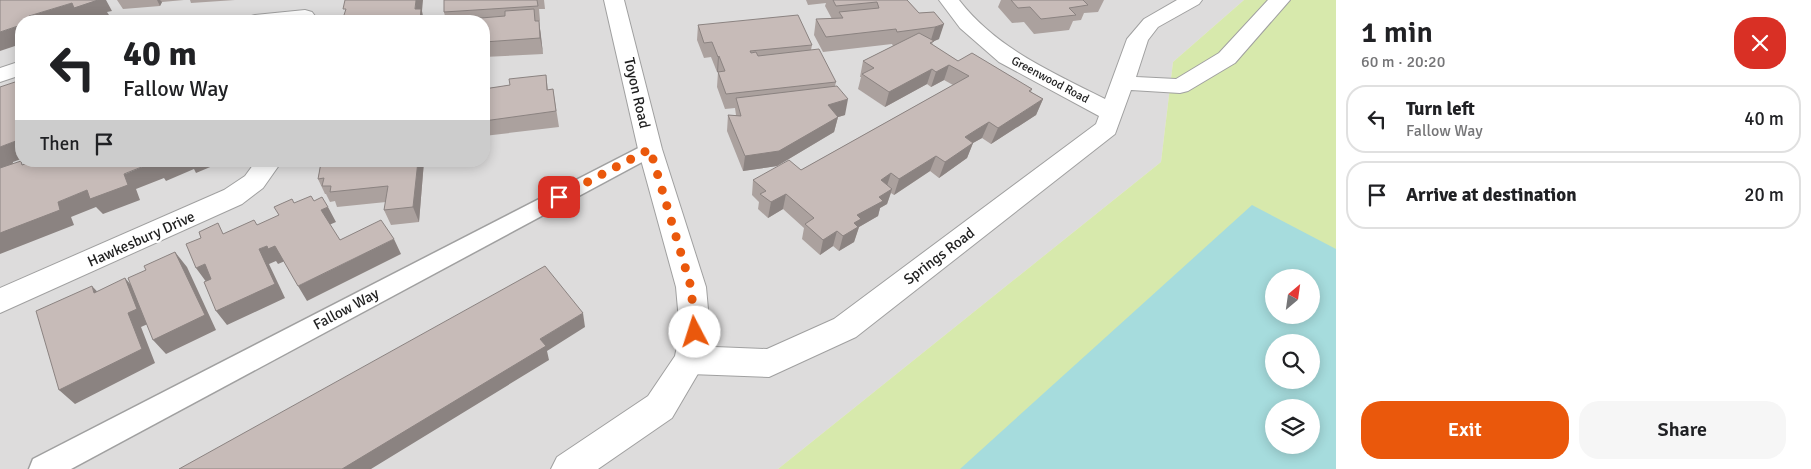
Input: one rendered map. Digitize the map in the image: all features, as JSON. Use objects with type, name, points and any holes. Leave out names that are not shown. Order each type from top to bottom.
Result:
[{"type":"street","name":"Toyon Road","points":[[614,0],[650,149],[691,287],[695,332],[690,360]]},
{"type":"street","name":"Greenwood Road","points":[[949,0],[967,24],[1007,58],[1112,113]]},
{"type":"street","name":"Springs Road","points":[[690,360],[768,363],[845,328],[1106,128],[1138,39],[1151,23],[1192,0]]},
{"type":"street","points":[[1123,83],[1180,86],[1227,58],[1260,19],[1280,0]]},
{"type":"street","points":[[293,15],[306,13]]},
{"type":"street","points":[[0,75],[15,70]]},
{"type":"street","name":"Hawkesbury Drive","points":[[0,301],[233,197],[254,182],[265,167]]},
{"type":"street","points":[[569,469],[660,408],[690,360]]},
{"type":"lane","name":"Fallow Way","points":[[43,469],[650,149]]},
{"type":"shaded area","points":[[0,0],[1244,0],[1173,62],[1161,162],[778,469],[0,469]]},
{"type":"green space","points":[[1244,0],[1336,0],[1336,469],[778,469],[1161,162],[1173,62]]},
{"type":"water","points":[[1252,205],[1336,249],[1336,469],[960,469]]},
{"type":"building","points":[[0,0],[98,0],[74,8],[72,3],[32,15],[15,15],[15,27],[0,32]]},
{"type":"building","points":[[345,0],[416,0],[415,9],[421,9],[420,15],[344,15],[346,9],[343,9]]},
{"type":"building","points":[[444,0],[537,0],[538,6],[444,12]]},
{"type":"building","points":[[833,0],[907,0],[919,13],[934,12],[944,24],[897,32],[896,29],[826,37],[816,19],[843,18],[839,12],[879,8],[877,2],[836,6]]},
{"type":"building","points":[[1011,0],[1083,0],[1088,5],[1069,8],[1076,15],[1041,19],[1030,7],[1018,8]]},
{"type":"building","points":[[534,9],[535,21],[539,21],[540,38],[490,42],[490,17],[505,16],[505,11]]},
{"type":"building","points":[[798,15],[812,45],[750,51],[751,53],[756,52],[758,56],[819,49],[836,82],[726,94],[718,72],[725,71],[719,56],[712,42],[704,43],[698,25]]},
{"type":"building","points":[[919,33],[934,41],[930,43],[958,61],[972,53],[1032,89],[1029,91],[1043,99],[998,128],[989,122],[965,137],[973,143],[945,162],[936,156],[899,179],[891,173],[881,180],[892,189],[879,197],[883,201],[857,215],[861,219],[854,223],[858,227],[843,236],[837,231],[823,240],[805,224],[814,218],[786,194],[771,202],[760,194],[766,191],[753,180],[789,160],[801,170],[969,76],[949,65],[936,72],[932,69],[889,92],[862,74],[874,68],[863,61]]},
{"type":"building","points":[[546,75],[547,90],[553,89],[556,111],[490,120],[490,88],[510,85],[509,79]]},
{"type":"building","points":[[15,82],[15,141],[0,147],[0,87]]},
{"type":"building","points":[[837,86],[848,99],[828,105],[838,117],[779,151],[745,156],[728,115],[741,116],[736,98]]},
{"type":"building","points":[[15,163],[15,167],[142,167],[124,174],[128,185],[90,199],[87,190],[58,202],[60,210],[0,233],[0,168]]},
{"type":"building","points":[[320,167],[417,167],[413,207],[384,210],[388,186],[330,192],[331,186],[322,186],[324,178],[318,179]]},
{"type":"building","points":[[311,196],[314,201],[322,197],[328,207],[321,210],[340,240],[381,220],[394,239],[298,286],[275,246],[268,249],[267,246],[259,249],[275,284],[216,311],[204,282],[211,279],[205,264],[196,268],[186,244],[201,238],[199,232],[218,223],[223,234],[254,220],[257,225],[279,215],[274,207],[292,199],[294,203]]},
{"type":"building","points":[[175,252],[205,315],[153,340],[128,278],[146,270],[144,266]]},
{"type":"building","points":[[545,266],[583,313],[540,339],[546,346],[342,469],[179,469]]},
{"type":"building","points":[[125,278],[137,309],[128,313],[142,349],[59,390],[36,311],[92,286],[94,293]]},
{"type":"route","points":[[559,197],[650,149],[691,287],[695,332]]}]
